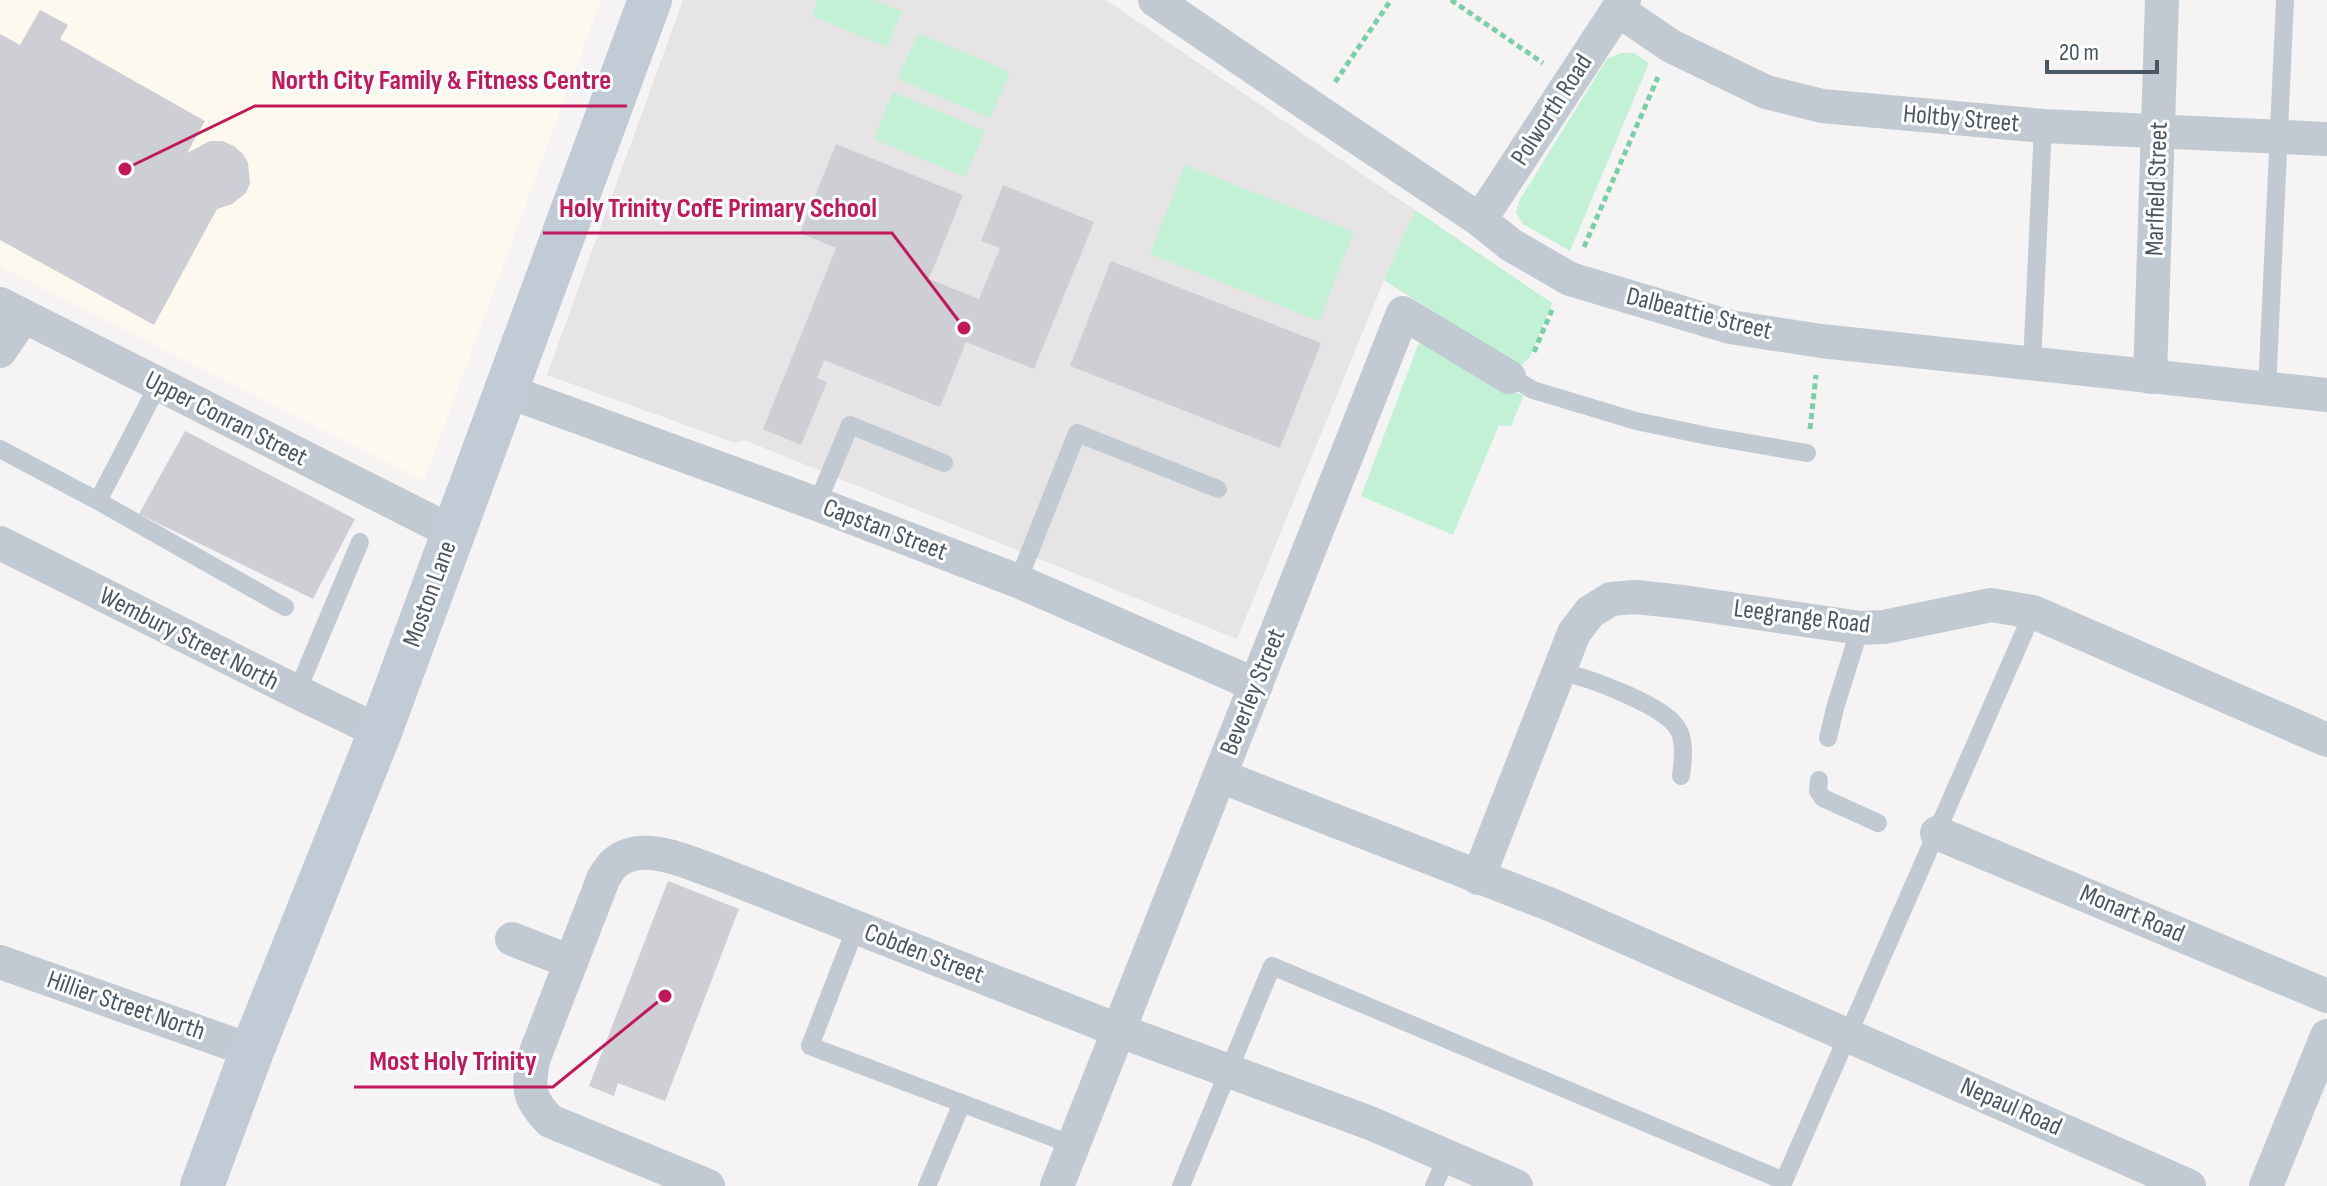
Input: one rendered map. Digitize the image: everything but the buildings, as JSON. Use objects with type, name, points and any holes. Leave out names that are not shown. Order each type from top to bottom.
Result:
[{"type":"street","name":"Moston Lane","points":[[202,1186],[252,1051],[380,732],[650,0]]},
{"type":"street","name":"Dalbeattie Street","points":[[1155,0],[1480,220],[1511,245],[1570,279],[1730,327],[1821,341],[2327,395]]},
{"type":"street","name":"Marlfield Street","points":[[2150,377],[2162,0]]},
{"type":"street","name":"Polworth Road","points":[[1480,220],[1621,5]]},
{"type":"street","name":"Holtby Street","points":[[1621,5],[1671,46],[1766,92],[1822,106],[2043,126],[2327,139]]},
{"type":"street","points":[[0,351],[12,310]]},
{"type":"street","name":"Upper Conran Street","points":[[12,310],[452,532]]},
{"type":"street","name":"Beverley Street","points":[[1057,1186],[1403,313],[1515,380]]},
{"type":"street","name":"Capstan Street","points":[[507,391],[1018,581],[1256,685]]},
{"type":"street","name":"Wembury Street North","points":[[0,543],[380,732]]},
{"type":"street","name":"Leegrange Road","points":[[1478,878],[1574,633],[1590,612],[1611,599],[1635,597],[1683,602],[1860,628],[1884,627],[1991,605],[2033,612],[2327,740]]},
{"type":"street","name":"Nepaul Road","points":[[1220,776],[1554,906],[2189,1186]]},
{"type":"street","name":"Monart Road","points":[[1937,833],[2327,996]]},
{"type":"street","name":"Cobden Street","points":[[708,1186],[550,1121],[536,1106],[529,1084],[533,1060],[604,877],[614,862],[627,856],[643,853],[667,856],[718,873],[1120,1031],[1370,1123],[1440,1171],[1516,1186]]},
{"type":"street","points":[[512,939],[571,962]]},
{"type":"street","name":"Hillier Street North","points":[[0,962],[252,1051]]},
{"type":"street","points":[[2266,1186],[2327,1036]]},
{"type":"lane","points":[[2267,390],[2285,0]]},
{"type":"lane","points":[[2032,364],[2043,126]]},
{"type":"lane","points":[[1515,380],[1533,390],[1636,421],[1807,453]]},
{"type":"lane","points":[[98,501],[158,385]]},
{"type":"lane","points":[[817,504],[850,425],[944,463]]},
{"type":"lane","points":[[1018,581],[1077,433],[1218,489]]},
{"type":"lane","points":[[0,449],[285,607]]},
{"type":"lane","points":[[297,692],[360,542]]},
{"type":"lane","points":[[1181,1186],[1272,966],[1784,1181],[1840,1032],[1937,833],[2033,612]]},
{"type":"lane","points":[[1828,738],[1860,628]]},
{"type":"lane","points":[[1561,672],[1613,689],[1645,704],[1676,726],[1684,757],[1681,776]]},
{"type":"lane","points":[[1819,780],[1818,791],[1823,798],[1878,823]]},
{"type":"lane","points":[[856,927],[810,1046],[1073,1145]]},
{"type":"lane","points":[[927,1186],[962,1103]]},
{"type":"path","points":[[1316,110],[1391,0]]},
{"type":"path","points":[[1451,0],[1570,82]]},
{"type":"path","points":[[1515,380],[1570,279],[1671,46]]},
{"type":"path","points":[[1807,453],[1821,341]]},
{"type":"shaded area","points":[[0,0],[601,0],[424,481],[0,267]]},
{"type":"shaded area","points":[[683,0],[1106,0],[1415,210],[1237,639],[744,440],[735,443],[547,375]]},
{"type":"green space","points":[[818,0],[874,0],[902,11],[887,47],[812,16]]},
{"type":"green space","points":[[918,33],[1010,72],[990,118],[898,79]]},
{"type":"green space","points":[[1621,53],[1634,53],[1649,63],[1570,251],[1523,224],[1516,212],[1519,201],[1607,59]]},
{"type":"green space","points":[[893,92],[985,131],[965,177],[874,139]]},
{"type":"green space","points":[[1185,165],[1354,232],[1319,321],[1150,254]]},
{"type":"green space","points":[[1415,210],[1552,303],[1530,357],[1520,367],[1384,280]]},
{"type":"green space","points":[[1420,340],[1512,392],[1524,395],[1511,426],[1499,425],[1453,535],[1361,496]]},
{"type":"place","name":"North City Family & Fitness Centre","points":[[125,169]]},
{"type":"place","name":"Holy Trinity CofE Primary School","points":[[964,328]]},
{"type":"place","name":"Most Holy Trinity","points":[[665,996]]}]
